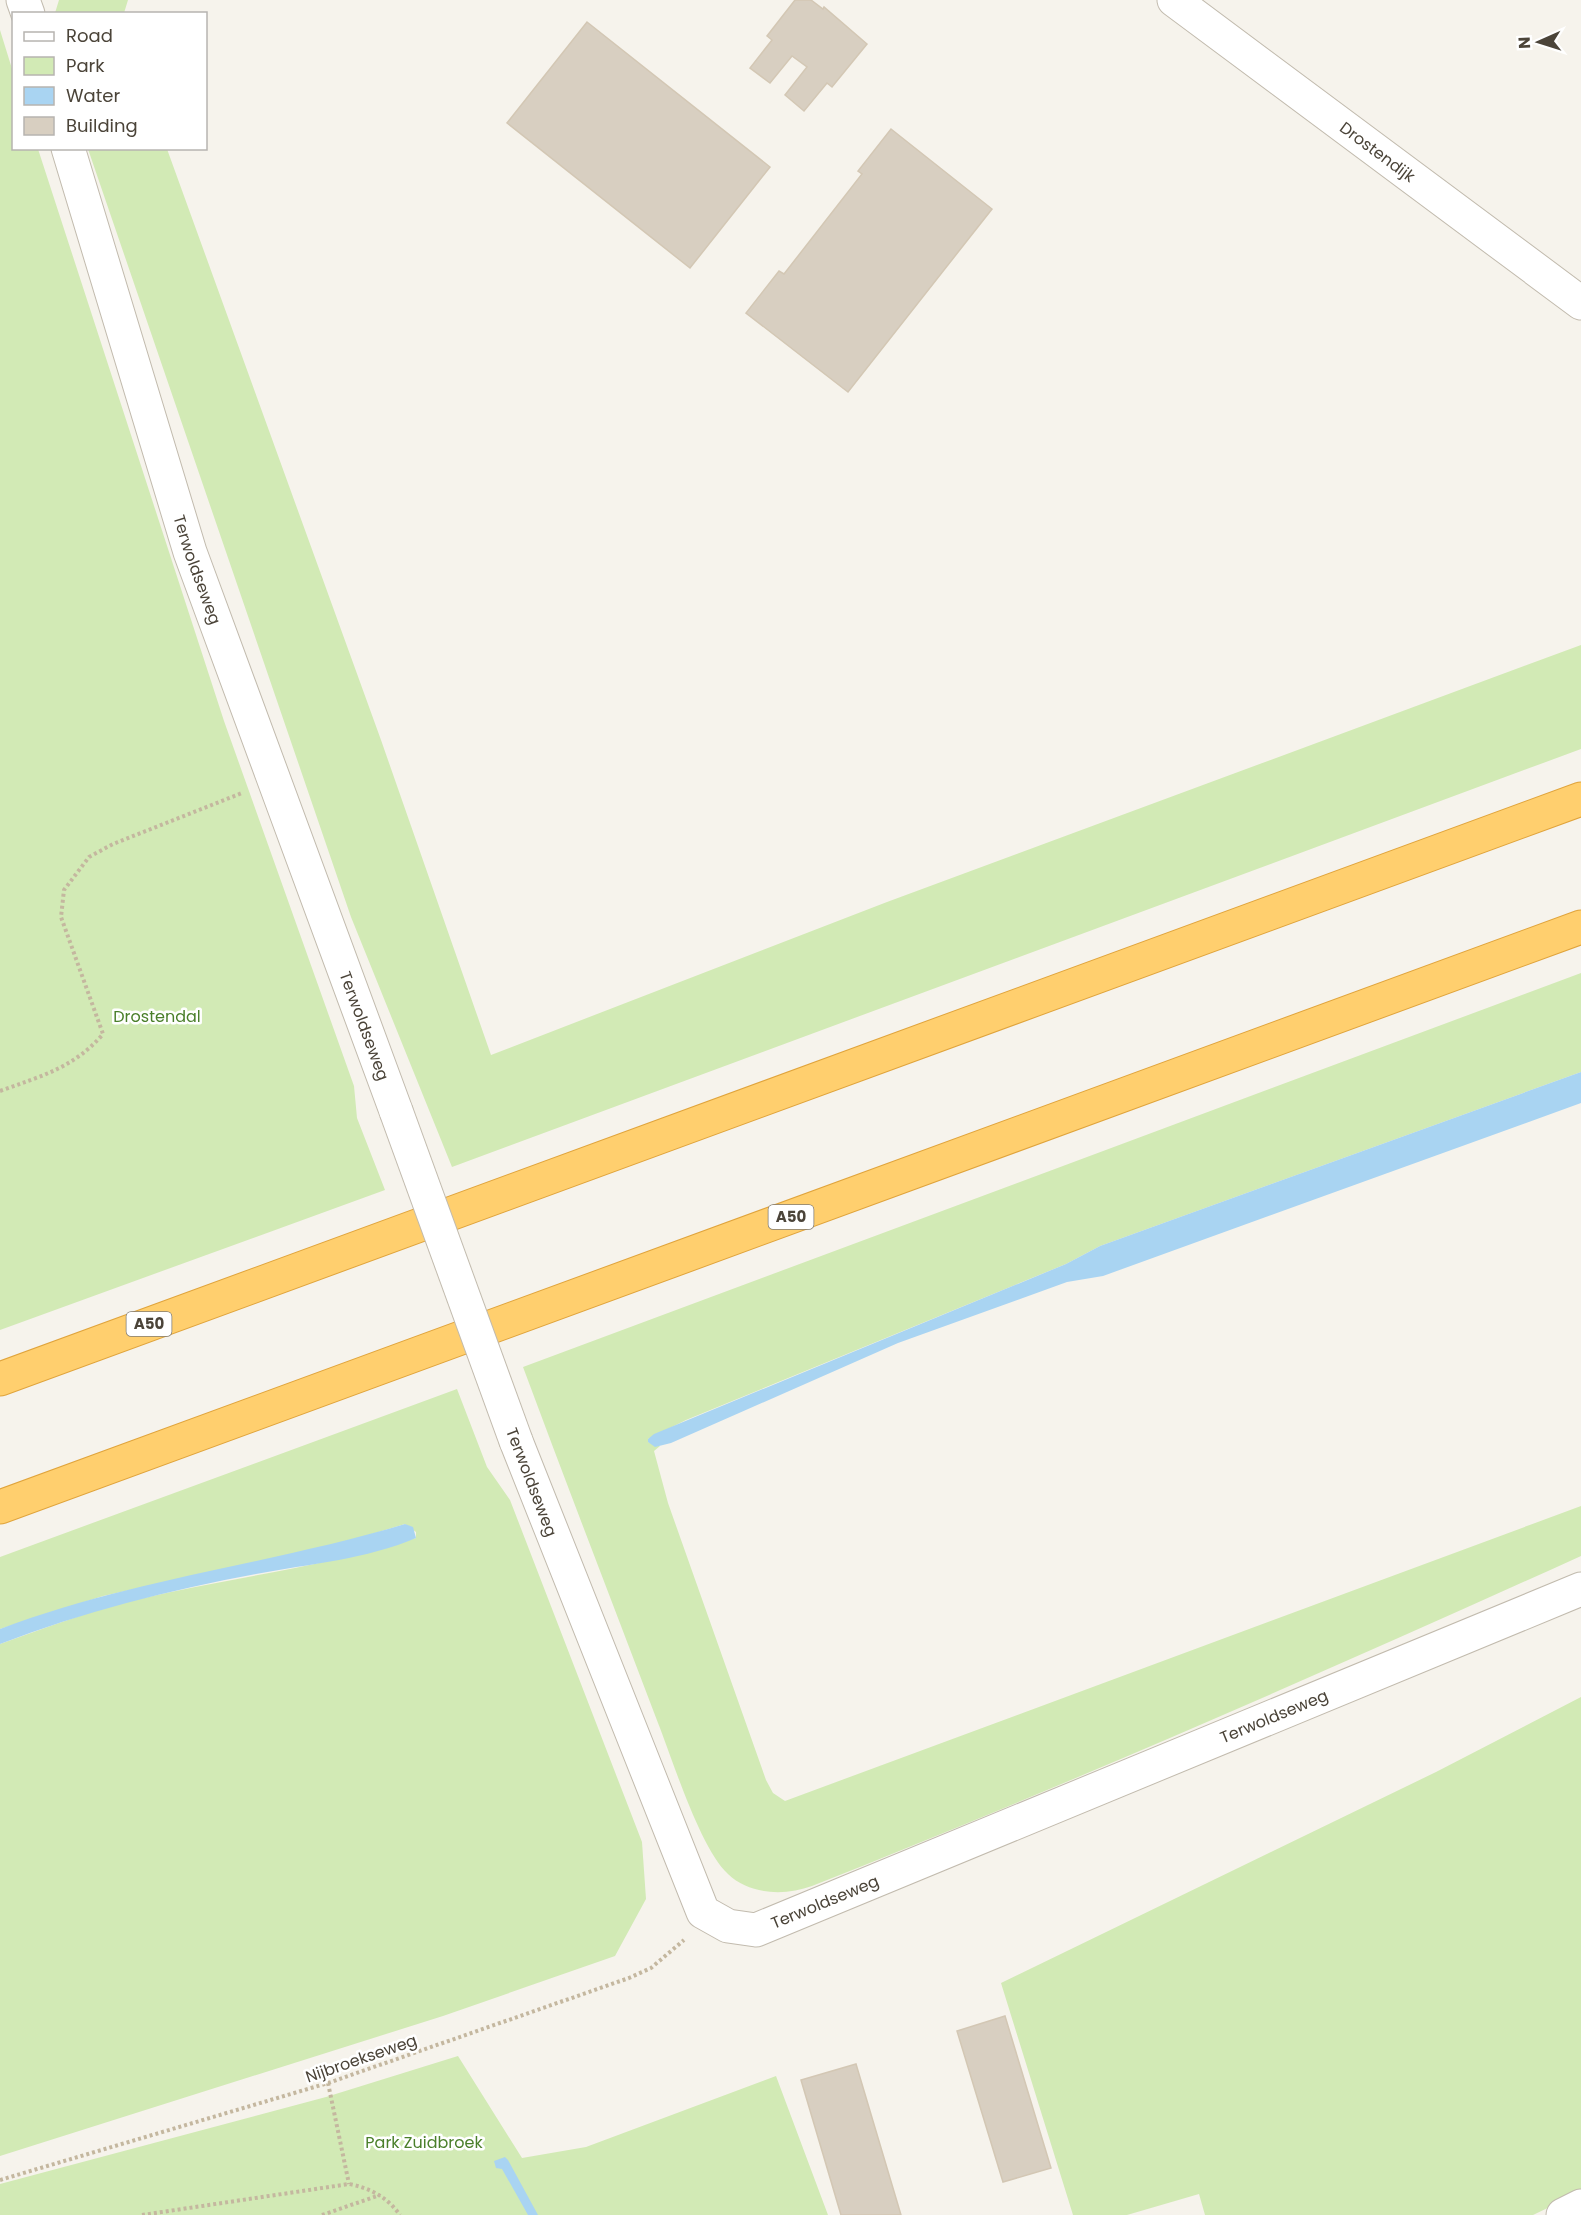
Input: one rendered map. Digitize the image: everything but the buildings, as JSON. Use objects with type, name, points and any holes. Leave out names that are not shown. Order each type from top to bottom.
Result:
[{"type":"highway","name":"A50","points":[[0,1379],[1581,799]]},
{"type":"highway","name":"A50","points":[[0,1507],[1581,927]]},
{"type":"street","name":"Drostendijk","points":[[1174,0],[1581,303]]},
{"type":"street","name":"Terwoldseweg","points":[[69,150],[190,552],[516,1441],[703,1912],[728,1926],[756,1930],[1581,1589]]},
{"type":"street","points":[[1563,2215],[1581,2206]]},
{"type":"path","points":[[0,1091],[60,1070],[88,1052],[104,1034],[62,917],[64,890],[89,857],[130,836],[172,822],[273,780]]},
{"type":"path","name":"Nijbroekseweg","points":[[0,2180],[328,2083],[629,1978],[651,1968],[669,1954],[685,1938],[703,1912]]},
{"type":"path","points":[[328,2083],[349,2184]]},
{"type":"path","points":[[142,2215],[349,2184],[366,2187],[380,2195],[400,2215]]},
{"type":"path","points":[[322,2215],[380,2195]]},
{"type":"green space","points":[[59,0],[128,0],[124,12],[55,12]]},
{"type":"green space","name":"Drostendal","points":[[0,30],[12,69],[12,150],[38,150],[224,721],[354,1086],[357,1118],[385,1190],[0,1330]]},
{"type":"green space","points":[[88,150],[167,150],[381,740],[491,1055],[887,902],[1581,645],[1581,749],[452,1167],[351,917]]},
{"type":"green space","points":[[1581,973],[1581,1072],[1100,1246],[1066,1264],[686,1420],[648,1439],[648,1442],[660,1446],[654,1451],[668,1503],[766,1780],[773,1793],[785,1801],[1581,1506],[1581,1556],[1199,1726],[812,1886],[791,1891],[768,1892],[747,1886],[728,1874],[707,1845],[688,1803],[523,1367]]},
{"type":"green space","points":[[457,1389],[487,1467],[510,1500],[642,1842],[646,1899],[615,1956],[443,2016],[0,2156],[0,1644],[118,1604],[347,1557],[416,1538],[416,1532],[405,1524],[342,1543],[103,1596],[0,1629],[0,1557]]},
{"type":"green space","points":[[1581,1697],[1581,2192],[1533,2215],[1205,2215],[1199,2194],[1127,2215],[1073,2215],[1001,1983],[1436,1772]]},
{"type":"green space","name":"Park Zuidbroek","points":[[458,2056],[522,2158],[586,2147],[776,2076],[828,2215],[0,2215],[0,2184],[326,2097]]},
{"type":"water","points":[[1581,1072],[1581,1103],[1103,1276],[1067,1282],[898,1343],[671,1443],[655,1447],[648,1442],[654,1434],[1066,1264],[1100,1246]]},
{"type":"water","points":[[405,1524],[413,1527],[416,1538],[378,1551],[223,1580],[159,1595],[95,1612],[0,1644],[0,1629],[100,1597],[355,1538]]},
{"type":"water","points":[[505,2157],[538,2215],[528,2215],[502,2169],[496,2168],[494,2161]]}]
